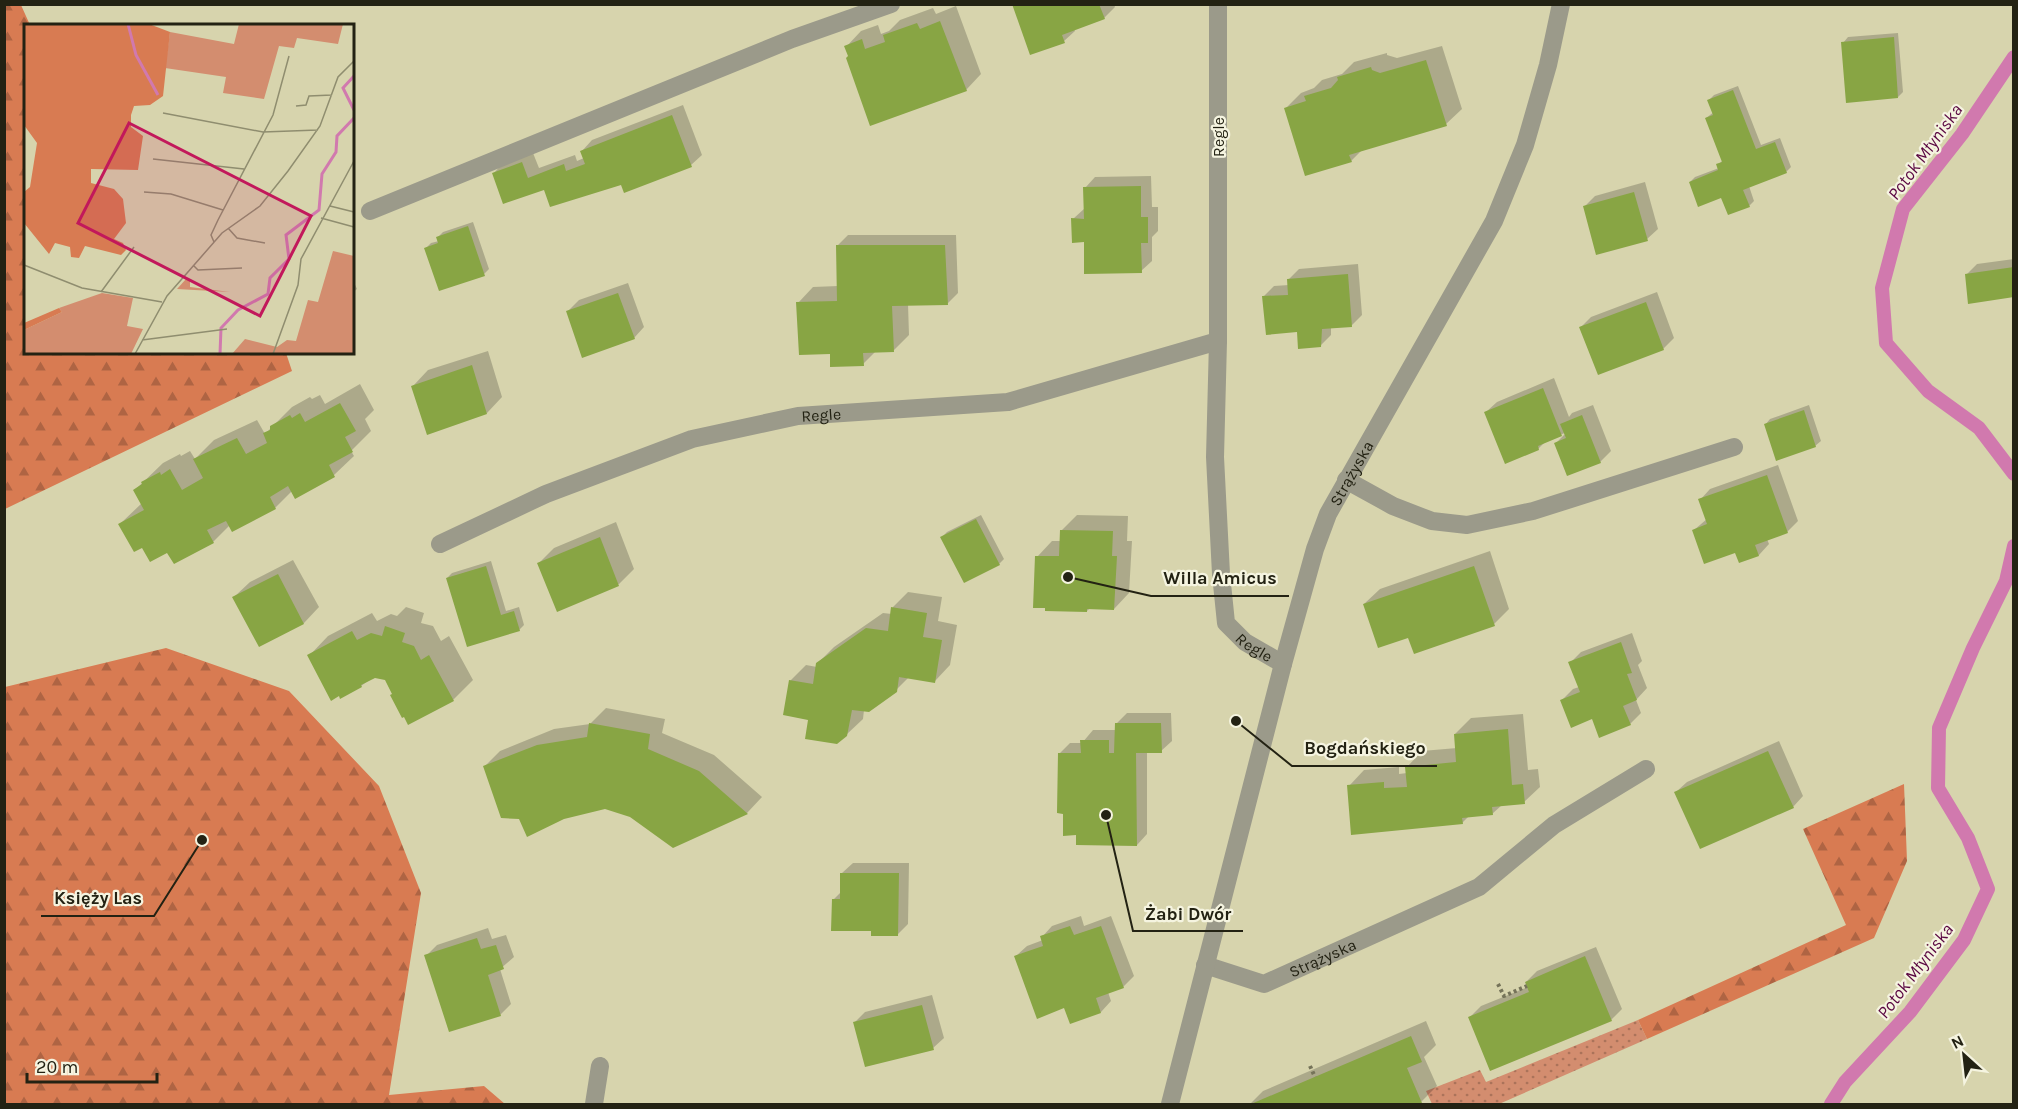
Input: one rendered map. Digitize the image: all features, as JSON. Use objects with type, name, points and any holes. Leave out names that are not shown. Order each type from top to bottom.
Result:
[{"type":"street","points":[[370,211],[792,39],[891,4]]},
{"type":"street","name":"Regle","points":[[1218,4],[1218,341],[1215,457],[1221,574],[1226,623],[1245,642],[1283,664]]},
{"type":"street","name":"Strążyska","points":[[1170,1104],[1283,664],[1315,549],[1328,514],[1346,480],[1439,320],[1502,202],[1525,145],[1538,104],[1561,4]]},
{"type":"street","name":"Regle","points":[[440,544],[546,494],[692,439],[798,416],[1008,402],[1218,341]]},
{"type":"street","points":[[1346,480],[1393,506],[1432,521],[1467,525],[1533,511],[1734,447]]},
{"type":"street","name":"Strążyska","points":[[1205,965],[1264,984],[1479,887],[1554,825],[1646,769]]},
{"type":"street","points":[[594,1104],[600,1066]]},
{"type":"path","points":[[1498,984],[1504,996],[1527,986]]},
{"type":"path","points":[[1310,1066],[1315,1077]]},
{"type":"shaded area","points":[[1638,1020],[1647,1039],[1499,1104],[1432,1104],[1426,1091],[1480,1070],[1486,1082]]},
{"type":"green space","points":[[4,5],[21,5],[30,24],[24,24],[24,354],[286,354],[292,371],[5,509]]},
{"type":"green space","points":[[166,648],[289,691],[379,786],[421,893],[389,1095],[484,1086],[505,1104],[5,1104],[5,687]]},
{"type":"green space","points":[[1904,784],[1907,861],[1874,938],[1647,1039],[1638,1020],[1846,925],[1803,829]]},
{"type":"building","points":[[1012,4],[1099,4],[1105,19],[1062,35],[1065,43],[1030,55]]},
{"type":"building","points":[[940,21],[967,91],[870,126],[846,58],[848,56],[844,46],[862,39],[865,49],[885,42],[883,35],[917,23],[920,29]]},
{"type":"building","points":[[1894,37],[1898,98],[1846,103],[1841,42]]},
{"type":"building","points":[[1426,60],[1447,126],[1349,155],[1352,162],[1305,176],[1284,108],[1306,101],[1304,96],[1331,88],[1338,80],[1337,77],[1371,67],[1372,70],[1380,73]]},
{"type":"building","points":[[1733,90],[1756,149],[1775,142],[1787,173],[1743,190],[1750,207],[1728,215],[1721,198],[1698,207],[1689,182],[1718,170],[1716,164],[1722,162],[1705,118],[1713,115],[1707,100]]},
{"type":"building","points":[[672,115],[692,167],[624,193],[621,185],[550,207],[544,190],[503,204],[492,173],[522,162],[528,178],[564,164],[566,171],[585,164],[580,151]]},
{"type":"building","points":[[1141,186],[1141,217],[1148,217],[1148,243],[1141,243],[1142,273],[1084,274],[1084,242],[1072,243],[1071,218],[1084,219],[1083,187]]},
{"type":"building","points":[[1634,192],[1648,241],[1596,255],[1583,206]]},
{"type":"building","points":[[468,226],[485,276],[439,291],[424,248],[438,243],[436,237]]},
{"type":"building","points":[[836,245],[945,245],[948,305],[892,306],[894,352],[863,353],[864,366],[830,367],[830,354],[799,355],[796,302],[837,301]]},
{"type":"building","points":[[2014,267],[2014,297],[1968,304],[1965,274]]},
{"type":"building","points":[[1348,274],[1352,327],[1322,329],[1321,347],[1298,349],[1297,332],[1266,335],[1262,296],[1288,295],[1287,279]]},
{"type":"building","points":[[618,293],[635,339],[582,358],[566,311]]},
{"type":"building","points":[[1646,302],[1664,350],[1598,375],[1579,327]]},
{"type":"building","points":[[472,365],[487,414],[427,435],[411,386]]},
{"type":"building","points":[[1543,388],[1562,436],[1538,446],[1539,450],[1505,464],[1484,412]]},
{"type":"building","points":[[340,403],[356,431],[345,437],[353,452],[329,465],[335,477],[295,499],[288,486],[270,497],[276,509],[232,532],[226,521],[207,530],[214,543],[174,564],[167,553],[150,562],[142,548],[134,552],[118,524],[144,510],[133,490],[142,484],[141,482],[170,469],[182,490],[203,478],[193,459],[237,438],[246,454],[267,443],[263,433],[270,430],[270,426],[290,415],[292,418],[300,413],[305,422]]},
{"type":"building","points":[[1804,410],[1816,447],[1776,461],[1764,424]]},
{"type":"building","points":[[1582,415],[1601,463],[1567,476],[1554,443],[1566,438],[1560,424]]},
{"type":"building","points":[[1767,475],[1788,533],[1755,545],[1759,556],[1739,563],[1735,553],[1704,564],[1692,530],[1707,524],[1698,499]]},
{"type":"building","points":[[976,519],[1000,565],[964,583],[940,537]]},
{"type":"building","points":[[1060,530],[1113,531],[1112,556],[1117,556],[1114,610],[1045,611],[1045,608],[1033,608],[1035,556],[1059,556]]},
{"type":"building","points":[[600,537],[619,586],[557,612],[537,563]]},
{"type":"building","points":[[486,566],[501,615],[514,611],[520,631],[467,647],[446,578]]},
{"type":"building","points":[[1474,566],[1495,626],[1414,654],[1408,638],[1378,648],[1363,604]]},
{"type":"building","points":[[278,574],[304,624],[259,647],[232,597]]},
{"type":"building","points":[[891,607],[927,613],[923,637],[942,640],[935,683],[899,677],[897,692],[869,712],[852,710],[847,736],[837,744],[805,739],[808,720],[783,715],[789,680],[813,684],[816,663],[866,628],[888,631]]},
{"type":"building","points":[[385,626],[405,633],[402,642],[414,646],[421,660],[429,655],[454,701],[408,725],[390,695],[392,694],[385,680],[375,678],[340,699],[339,696],[331,701],[307,655],[352,631],[357,640],[371,633],[382,636]]},
{"type":"building","points":[[1621,642],[1632,673],[1627,674],[1637,700],[1623,706],[1631,725],[1599,738],[1592,719],[1571,728],[1560,700],[1580,692],[1568,662]]},
{"type":"building","points":[[589,723],[650,734],[648,749],[699,771],[748,814],[673,848],[630,817],[605,809],[564,819],[527,837],[519,819],[501,818],[483,766],[537,745],[587,737]]},
{"type":"building","points":[[1115,723],[1161,723],[1162,753],[1136,753],[1137,846],[1076,845],[1076,835],[1063,836],[1063,814],[1057,813],[1058,753],[1081,753],[1080,740],[1109,740],[1109,753],[1114,753]]},
{"type":"building","points":[[1508,729],[1512,785],[1523,784],[1525,804],[1492,807],[1493,815],[1462,818],[1463,824],[1351,835],[1347,785],[1384,782],[1384,788],[1407,787],[1405,767],[1456,762],[1454,734]]},
{"type":"building","points":[[1768,751],[1794,808],[1700,849],[1674,792]]},
{"type":"building","points":[[840,873],[899,873],[898,936],[871,936],[871,931],[831,931],[832,899],[840,899]]},
{"type":"building","points":[[1070,926],[1074,935],[1101,926],[1124,988],[1096,998],[1101,1013],[1070,1024],[1064,1008],[1037,1019],[1014,956],[1043,946],[1040,936]]},
{"type":"building","points":[[477,938],[481,949],[496,945],[504,969],[488,975],[501,1016],[449,1032],[424,955]]},
{"type":"building","points":[[1585,956],[1612,1021],[1490,1071],[1468,1017],[1529,992],[1525,982]]},
{"type":"building","points":[[922,1005],[934,1050],[865,1067],[853,1022]]},
{"type":"building","points":[[1411,1036],[1422,1062],[1407,1068],[1422,1103],[1251,1104]]},
{"type":"waterway","name":"Potok Młyniska","points":[[2014,57],[1962,134],[1903,209],[1882,288],[1886,343],[1928,391],[1979,428],[2014,474]]},
{"type":"waterway","name":"Potok Młyniska","points":[[1831,1104],[1845,1082],[1910,1012],[1964,940],[1988,889],[1968,838],[1938,788],[1939,728],[1973,648],[2006,581],[2014,546]]},
{"type":"place","name":"Willa Amicus","points":[[1068,577]]},
{"type":"place","name":"Bogdańskiego","points":[[1236,721]]},
{"type":"place","name":"Żabi Dwór","points":[[1106,815]]},
{"type":"place","name":"Księży Las","points":[[202,840]]}]
